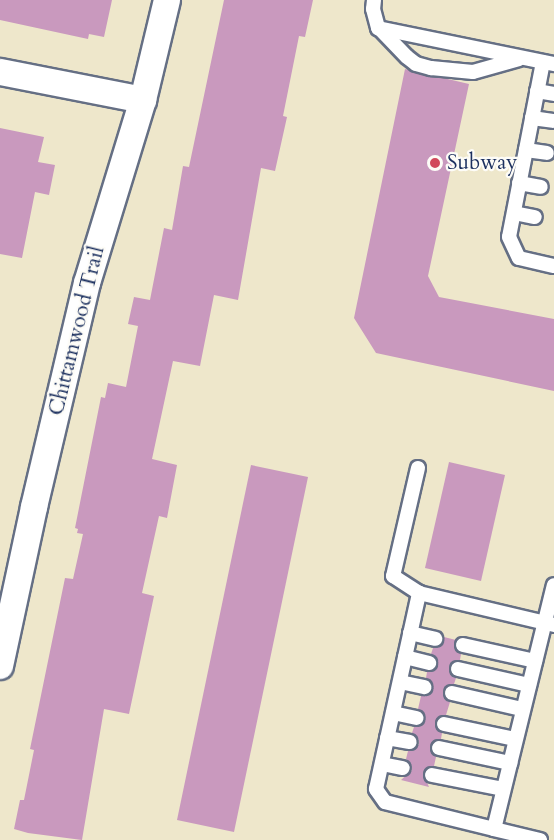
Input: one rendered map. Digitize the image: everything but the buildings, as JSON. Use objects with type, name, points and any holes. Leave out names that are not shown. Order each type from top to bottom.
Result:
[{"type":"street","name":"Chittamwood Trail","points":[[0,666],[34,507],[87,283],[143,100],[167,0]]},
{"type":"street","points":[[0,72],[143,100]]},
{"type":"lane","points":[[374,0],[373,9],[378,28],[416,64],[431,68],[473,72],[521,58]]},
{"type":"lane","points":[[378,28],[548,63],[537,91],[508,237],[519,258],[554,266]]},
{"type":"lane","points":[[537,91],[554,94]]},
{"type":"lane","points":[[532,118],[553,121]]},
{"type":"lane","points":[[526,150],[547,153]]},
{"type":"lane","points":[[519,183],[541,187]]},
{"type":"lane","points":[[514,213],[535,217]]},
{"type":"lane","points":[[418,468],[393,576],[419,593],[550,624]]},
{"type":"lane","points":[[494,829],[535,661],[550,624],[554,585]]},
{"type":"lane","points":[[419,593],[376,789],[385,802],[540,840]]},
{"type":"lane","points":[[410,633],[435,639]]},
{"type":"lane","points":[[463,645],[535,661]]},
{"type":"lane","points":[[405,657],[429,663]]},
{"type":"lane","points":[[458,669],[530,685]]},
{"type":"lane","points":[[400,682],[424,687]]},
{"type":"lane","points":[[452,693],[522,709]]},
{"type":"lane","points":[[393,713],[416,718]]},
{"type":"lane","points":[[444,724],[515,740]]},
{"type":"lane","points":[[387,738],[410,742]]},
{"type":"lane","points":[[439,748],[510,763]]},
{"type":"lane","points":[[382,764],[403,768]]},
{"type":"lane","points":[[432,775],[503,789]]},
{"type":"place","name":"Subway","points":[[435,163]]}]
